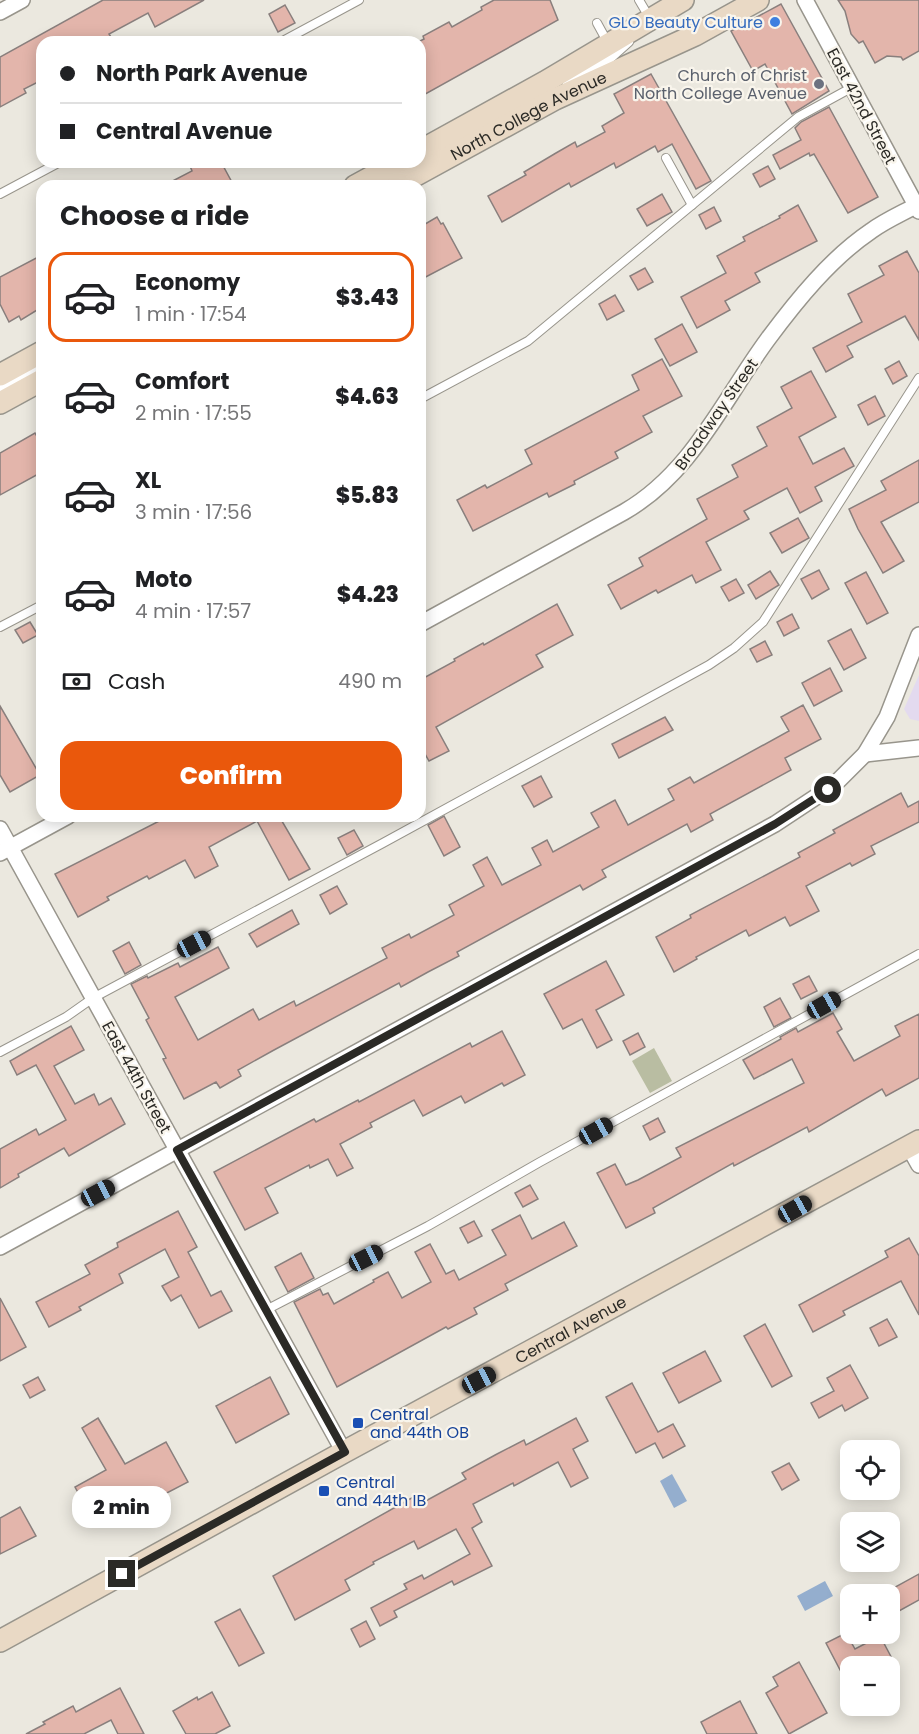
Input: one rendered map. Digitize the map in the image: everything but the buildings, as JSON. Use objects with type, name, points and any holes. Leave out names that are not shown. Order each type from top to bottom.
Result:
[{"type":"main road","name":"North College Avenue","points":[[407,180],[555,99],[661,57],[682,41],[717,28],[758,0]]},
{"type":"main road","name":"North College Avenue","points":[[426,148],[536,88],[609,52],[666,10]]},
{"type":"main road","points":[[366,180],[388,168]]},
{"type":"main road","points":[[0,375],[36,355]]},
{"type":"main road","points":[[0,403],[36,383]]},
{"type":"main road","name":"Central Avenue","points":[[0,1641],[345,1452],[916,1151]]},
{"type":"street","points":[[0,12],[22,0]]},
{"type":"street","name":"East 42nd Street","points":[[805,0],[918,207]]},
{"type":"street","name":"Broadway Street","points":[[426,621],[624,512],[654,493],[685,461],[768,340],[816,281],[872,230],[918,207]]},
{"type":"street","points":[[0,1246],[775,824],[834,785],[865,754],[888,717],[919,636]]},
{"type":"street","points":[[865,754],[919,748]]},
{"type":"street","points":[[5,850],[57,822]]},
{"type":"street","name":"East 44th Street","points":[[0,829],[5,850],[93,998],[345,1452]]},
{"type":"lane","points":[[292,36],[359,0]]},
{"type":"lane","points":[[639,0],[666,10]]},
{"type":"lane","points":[[597,24],[609,52],[682,41]]},
{"type":"lane","name":"North College Avenue","points":[[508,114],[609,52]]},
{"type":"lane","points":[[426,396],[528,341],[798,117],[851,88]]},
{"type":"lane","points":[[666,158],[692,205]]},
{"type":"lane","points":[[0,194],[49,168]]},
{"type":"lane","points":[[0,389],[36,369]]},
{"type":"lane","points":[[426,820],[709,665],[734,648],[763,622],[919,378]]},
{"type":"lane","points":[[0,627],[36,608]]},
{"type":"lane","points":[[0,1052],[66,1017],[93,998],[422,822]]},
{"type":"lane","points":[[266,1310],[428,1226],[550,1156],[919,954]]},
{"type":"shaded area","points":[[919,675],[919,721],[910,719],[904,709]]},
{"type":"green space","points":[[654,1048],[672,1081],[650,1093],[632,1061]]},
{"type":"water","points":[[672,1474],[687,1501],[674,1508],[660,1481]]},
{"type":"water","points":[[825,1581],[833,1596],[805,1611],[797,1596]]},
{"type":"place","name":"GLO Beauty Culture","points":[[775,22]]},
{"type":"place","name":"Church of Christ North College Avenue","points":[[819,84]]},
{"type":"place","name":"Central and 44th OB","points":[[358,1423]]},
{"type":"place","name":"Central and 44th IB","points":[[324,1491]]},
{"type":"route","points":[[122,1574],[345,1452],[177,1150],[775,824],[828,790]]}]
